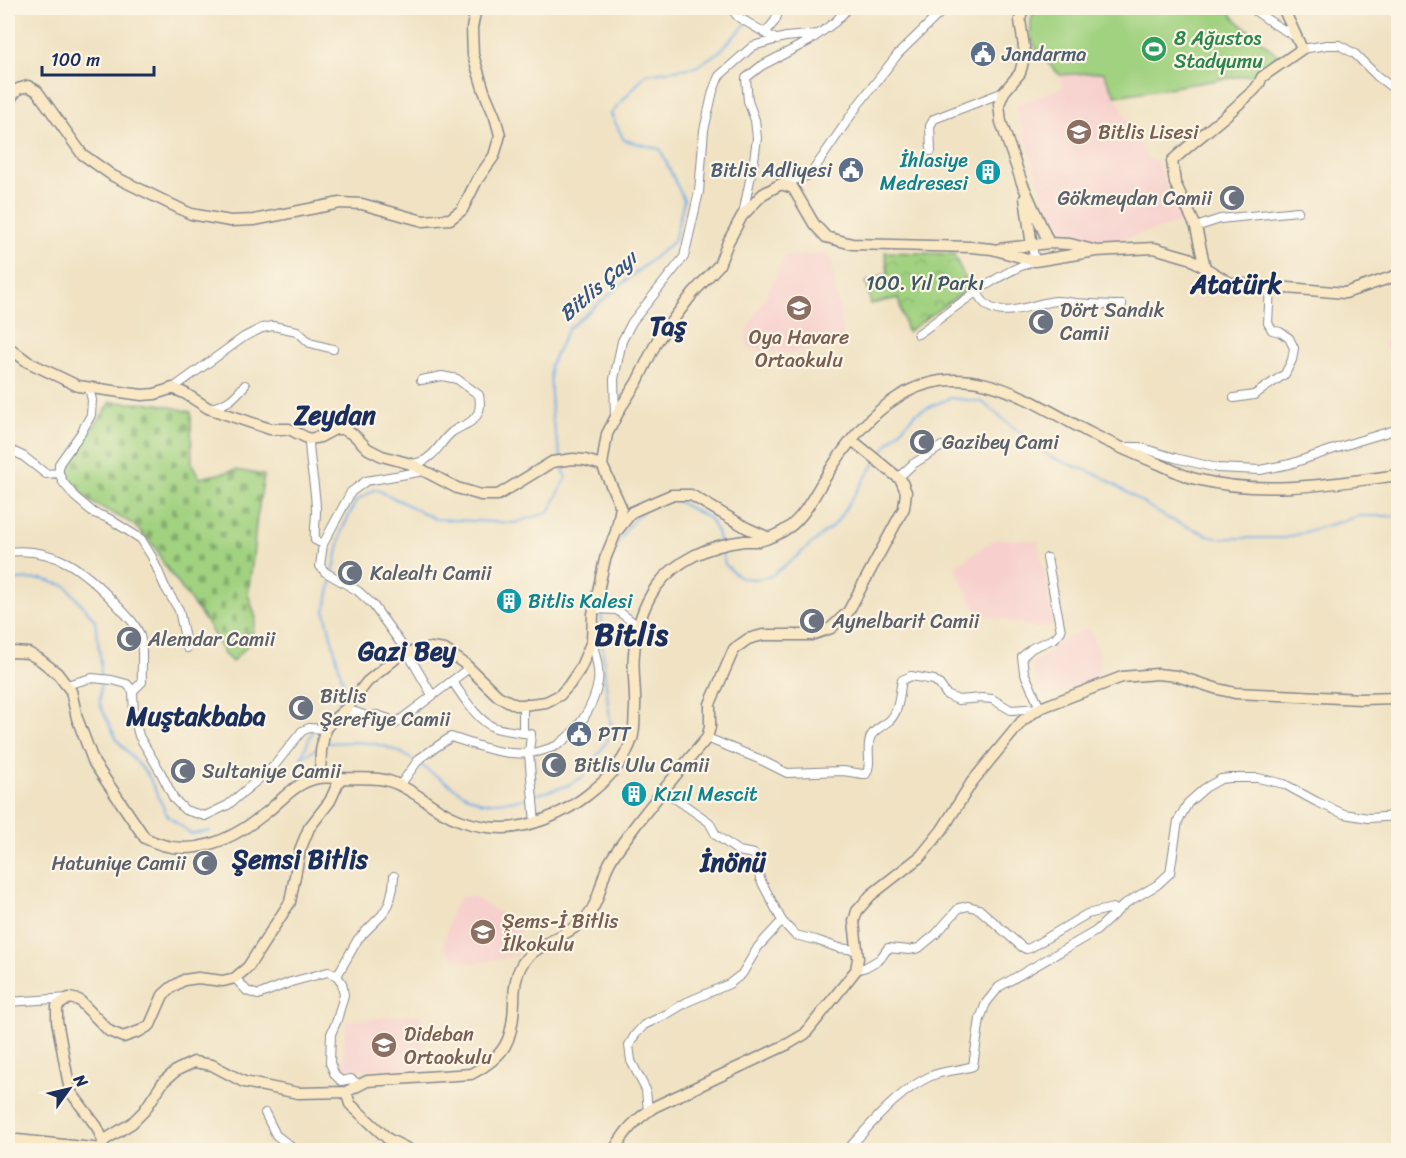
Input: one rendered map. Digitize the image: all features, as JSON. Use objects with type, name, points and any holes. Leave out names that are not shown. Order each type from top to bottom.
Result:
[{"type":"street","points":[[8,101],[18,89],[28,86],[37,92],[82,154],[113,176],[191,214],[230,221],[254,220],[340,203],[362,204],[423,221],[450,219],[462,210],[477,180],[494,156],[500,135],[473,55],[472,28],[476,8]]},
{"type":"street","points":[[732,8],[738,17],[777,40]]},
{"type":"street","points":[[765,33],[775,21],[780,8]]},
{"type":"street","points":[[742,216],[757,138],[755,120],[748,101],[746,78],[760,66],[809,41],[835,22],[848,8]]},
{"type":"street","points":[[400,785],[420,758],[451,737],[500,752],[529,754],[558,746],[579,725],[593,702],[598,680],[594,638],[596,609],[605,559],[616,532],[621,507],[602,465],[607,434],[615,417],[637,382],[657,341],[693,293],[720,266],[728,242],[742,216],[762,194],[781,184],[810,175],[858,105],[898,54],[941,12],[950,8]]},
{"type":"street","points":[[1023,8],[1020,20],[1025,54],[1020,73],[1004,92],[999,104],[1001,122],[1022,183],[1050,243],[1051,259]]},
{"type":"street","points":[[1251,8],[1296,37]]},
{"type":"street","points":[[1283,8],[1302,49]]},
{"type":"street","points":[[615,417],[614,380],[622,341],[632,322],[684,257],[699,192],[704,130],[719,76],[753,46],[785,37],[819,34]]},
{"type":"street","points":[[1205,268],[1196,226],[1174,183],[1172,161],[1230,113],[1259,85],[1262,78],[1302,49],[1339,45],[1355,54],[1377,76],[1398,92]]},
{"type":"street","points":[[931,152],[930,126],[933,119],[1004,92]]},
{"type":"street","points":[[1022,183],[1035,261]]},
{"type":"street","points":[[781,184],[793,188],[814,224],[825,237],[852,244],[992,249],[1050,243],[1070,244],[1096,251]]},
{"type":"street","points":[[1196,226],[1220,219],[1298,211]]},
{"type":"street","points":[[918,334],[1018,266],[1096,251],[1154,248],[1189,258],[1230,283],[1345,293],[1398,275]]},
{"type":"street","points":[[992,249],[1035,261]]},
{"type":"street","points":[[1234,398],[1254,395],[1285,374],[1292,360],[1294,348],[1289,338],[1281,332],[1272,330],[1268,323],[1270,287]]},
{"type":"street","points":[[977,292],[985,305],[994,310],[1018,311],[1058,301],[1122,305]]},
{"type":"street","points":[[8,347],[28,362],[78,386],[142,395],[155,394],[173,388],[244,337],[262,328],[273,326],[297,331],[310,343],[333,349]]},
{"type":"street","points":[[411,464],[424,461],[432,456],[442,441],[478,416],[481,404],[479,395],[457,379],[442,376],[421,380]]},
{"type":"street","points":[[8,653],[28,653],[39,659],[57,673],[71,691],[77,717],[94,763],[141,833],[153,842],[182,849],[198,848],[223,840],[246,828],[301,783],[327,777],[370,777],[400,785],[446,814],[471,825],[521,827],[576,805],[608,777],[622,760],[633,736],[634,654],[639,627],[644,607],[664,577],[687,559],[709,549],[744,541],[759,541],[786,529],[801,516],[836,460],[867,422],[898,397],[915,388],[938,381],[954,380],[992,385],[1014,392],[1116,446],[1192,478],[1223,484],[1289,488],[1398,475]]},
{"type":"street","points":[[208,408],[224,405],[245,385]]},
{"type":"street","points":[[90,388],[91,415],[59,464],[59,473],[75,497],[94,513],[108,518],[141,539],[179,610],[187,648]]},
{"type":"street","points":[[173,388],[208,408],[270,429],[289,429],[309,439],[320,437],[335,429],[343,429],[382,456],[411,464],[457,488],[481,495],[498,495],[552,462],[573,459],[602,465]]},
{"type":"street","points":[[1116,446],[1139,447],[1217,468],[1260,470],[1290,464],[1398,429]]},
{"type":"street","points":[[309,439],[316,514],[315,540],[323,544]]},
{"type":"street","points":[[8,1139],[102,1147],[132,1123],[164,1081],[177,1070],[194,1062],[212,1065],[244,1082],[297,1092],[346,1092],[367,1081],[471,1074],[498,1056],[510,1040],[514,1021],[514,988],[521,966],[534,952],[575,928],[589,915],[598,898],[606,868],[618,850],[663,790],[707,738],[710,727],[710,704],[734,649],[748,639],[764,635],[811,635],[831,628],[848,612],[904,508],[906,492],[901,480],[852,440]]},
{"type":"street","points":[[898,478],[914,464],[942,446]]},
{"type":"street","points":[[8,449],[23,456],[46,474],[59,473]]},
{"type":"street","points":[[424,471],[366,481],[351,492],[323,544],[321,566],[325,572],[358,591],[373,604],[407,652],[432,695]]},
{"type":"street","points":[[616,532],[632,512],[671,495],[691,495],[767,537]]},
{"type":"street","points":[[8,552],[44,553],[66,562],[92,579],[130,619],[140,636],[141,651],[142,682],[133,691]]},
{"type":"street","points":[[1040,708],[1024,672],[1023,657],[1032,648],[1055,638],[1061,631],[1047,558]]},
{"type":"street","points":[[596,609],[616,610],[639,627]]},
{"type":"street","points":[[594,638],[637,640]]},
{"type":"street","points":[[320,778],[323,732],[346,709],[367,682],[401,654],[431,648],[445,650],[469,668],[498,696],[516,705],[523,705],[546,702],[560,695],[580,669],[594,638]]},
{"type":"street","points":[[346,709],[367,716],[377,715],[395,724],[469,668]]},
{"type":"street","points":[[614,1150],[623,1135],[637,1119],[648,1111],[805,1034],[856,970],[858,958],[854,921],[857,911],[871,895],[921,856],[942,830],[972,782],[1006,739],[1022,721],[1040,708],[1122,677],[1158,674],[1177,676],[1235,693],[1361,699],[1398,698]]},
{"type":"street","points":[[707,738],[787,773],[843,771],[866,774],[869,768],[869,739],[874,731],[891,719],[897,710],[902,680],[911,676],[934,680],[946,695],[958,700],[992,699],[1011,710],[1040,708]]},
{"type":"street","points":[[66,685],[92,678],[127,684],[133,691],[134,716],[139,736],[174,799],[185,810],[205,816],[228,805],[274,766],[302,731],[309,728],[323,732]]},
{"type":"street","points":[[452,681],[476,714],[485,722],[495,727],[531,734],[529,754],[535,823]]},
{"type":"street","points":[[523,705],[523,733]]},
{"type":"street","points":[[8,1002],[69,998],[79,1000],[109,1032],[123,1037],[150,1025],[163,995],[184,980],[198,978],[223,981],[235,978],[248,967],[290,902],[300,850],[309,828],[330,801],[340,778]]},
{"type":"street","points":[[847,1150],[890,1105],[914,1085],[934,1075],[972,1066],[980,1019],[986,1004],[999,987],[1096,931],[1126,903],[1157,885],[1170,873],[1178,821],[1188,803],[1205,788],[1221,779],[1258,778],[1284,784],[1344,814],[1368,818],[1398,816]]},
{"type":"street","points":[[663,790],[709,822],[716,835],[738,851],[754,854],[760,879],[782,921],[795,935],[839,948],[857,950]]},
{"type":"street","points":[[337,976],[358,939],[382,915],[389,904],[394,876]]},
{"type":"street","points":[[856,970],[880,959],[888,948],[909,950],[920,948],[959,908],[965,906],[979,909],[1026,949],[1087,914],[1113,908],[1117,911]]},
{"type":"street","points":[[648,1111],[646,1090],[631,1061],[629,1045],[635,1035],[644,1025],[687,1002],[729,984],[742,974],[758,947],[782,921]]},
{"type":"street","points":[[235,978],[247,991],[258,995],[291,982],[327,972],[337,976],[342,983],[344,995],[337,1020],[330,1034],[330,1063],[335,1075],[341,1081],[351,1079],[360,1085]]},
{"type":"street","points":[[69,998],[57,1006],[57,1021],[70,1091],[97,1127],[102,1147]]},
{"type":"street","points":[[346,1092],[350,1104],[399,1150]]},
{"type":"street","points":[[266,1113],[276,1135],[295,1150]]},
{"type":"street","points":[[387,1140],[410,1150]]},
{"type":"shaded area","points":[[1103,72],[1148,159],[1157,161],[1182,222],[1109,243],[1056,238],[1015,105],[1063,87],[1060,75]]},
{"type":"shaded area","name":"Oya Havare Ortaokulu","points":[[830,253],[844,341],[789,354],[748,348],[746,338],[749,326],[786,254],[794,256]]},
{"type":"shaded area","points":[[1392,331],[1398,333],[1398,360],[1383,344]]},
{"type":"shaded area","points":[[995,539],[1038,540],[1053,625],[1038,628],[977,613],[955,566]]},
{"type":"shaded area","points":[[1089,628],[1099,653],[1101,680],[1043,697],[1037,685],[1032,663],[1065,638]]},
{"type":"shaded area","name":"Şems-İ Bitlis İlkokulu","points":[[472,896],[518,924],[521,939],[517,956],[473,964],[455,959],[443,947],[452,910],[459,898]]},
{"type":"shaded area","name":"Dideban Ortaokulu","points":[[422,1014],[425,1070],[342,1070],[346,1021]]},
{"type":"green space","name":"8 Ağustos Stadyumu","points":[[1034,8],[1227,8],[1234,18],[1278,55],[1255,74],[1116,96],[1103,72],[1060,75],[1045,60],[1032,38],[1031,19]]},
{"type":"green space","name":"100. Yıl Parkı","points":[[885,252],[954,254],[969,288],[907,332],[898,298],[871,304],[866,282],[888,273]]},
{"type":"green space","points":[[111,402],[159,404],[191,412],[192,464],[200,478],[236,470],[264,475],[248,594],[256,618],[250,643],[232,662],[223,653],[209,626],[164,564],[155,547],[133,524],[91,502],[68,478],[69,463]]},
{"type":"waterway","name":"Bitlis Çayı","points":[[561,458],[552,419],[550,366],[568,329],[674,241],[684,200],[660,149],[624,140],[611,114],[646,74],[696,67],[720,51],[745,25],[753,8]]},
{"type":"waterway","points":[[878,459],[887,445],[916,413],[950,398],[982,402],[1050,457],[1101,476],[1167,518],[1215,538],[1285,538],[1359,516],[1398,516]]},
{"type":"waterway","points":[[721,549],[725,564],[742,578],[758,579],[771,576],[836,523],[875,463]]},
{"type":"waterway","name":"Bitlis Çayı","points":[[316,725],[318,721],[338,707],[343,683],[325,612],[342,530],[356,501],[376,489],[435,519],[514,523],[549,512],[566,478],[562,464]]},
{"type":"waterway","points":[[675,500],[710,519],[720,544]]},
{"type":"waterway","points":[[603,607],[606,580],[613,555],[632,521],[642,512]]},
{"type":"waterway","name":"Bitlis Çayı","points":[[8,582],[42,579],[66,586],[95,620],[101,663],[100,705],[117,740],[148,775],[167,815],[191,834],[210,831]]},
{"type":"waterway","points":[[602,612],[602,633]]},
{"type":"waterway","points":[[535,795],[566,786],[583,777],[607,741],[611,727],[602,639]]},
{"type":"waterway","name":"Bitlis Çayı","points":[[301,758],[313,730]]},
{"type":"waterway","points":[[327,743],[355,742],[384,746],[402,753],[464,794],[483,803],[520,800],[529,797]]},
{"type":"waterway","points":[[301,758],[316,749]]},
{"type":"place","name":"8 Ağustos Stadyumu","points":[[1154,49]]},
{"type":"place","name":"Jandarma","points":[[983,54]]},
{"type":"place","name":"Bitlis Lisesi","points":[[1079,132]]},
{"type":"place","name":"Bitlis Adliyesi","points":[[851,170]]},
{"type":"place","name":"İhlasiye Medresesi","points":[[988,172]]},
{"type":"place","name":"Gökmeydan Camii","points":[[1232,198]]},
{"type":"place","name":"Oya Havare Ortaokulu","points":[[799,308]]},
{"type":"place","name":"Dört Sandık Camii","points":[[1041,322]]},
{"type":"place","name":"Gazibey Cami","points":[[922,442]]},
{"type":"place","name":"Kalealtı Camii","points":[[350,573]]},
{"type":"place","name":"Bitlis Kalesi","points":[[509,601]]},
{"type":"place","name":"Aynelbarit Camii","points":[[812,621]]},
{"type":"place","name":"Alemdar Camii","points":[[129,639]]},
{"type":"place","name":"Bitlis Şerefiye Camii","points":[[301,708]]},
{"type":"place","name":"PTT","points":[[579,734]]},
{"type":"place","name":"Bitlis Ulu Camii","points":[[554,765]]},
{"type":"place","name":"Sultaniye Camii","points":[[183,771]]},
{"type":"place","name":"Kızıl Mescit","points":[[634,794]]},
{"type":"place","name":"Hatuniye Camii","points":[[205,863]]},
{"type":"place","name":"Şems-İ Bitlis İlkokulu","points":[[483,932]]},
{"type":"place","name":"Dideban Ortaokulu","points":[[384,1045]]},
{"type":"district","name":"Atatürk","points":[[1236,284]]},
{"type":"district","name":"Taş","points":[[668,326]]},
{"type":"district","name":"Zeydan","points":[[335,415]]},
{"type":"district","name":"Bitlis","points":[[631,634]]},
{"type":"district","name":"Gazi Bey","points":[[407,651]]},
{"type":"district","name":"Muştakbaba","points":[[196,716]]},
{"type":"district","name":"Şemsi Bitlis","points":[[300,859]]},
{"type":"district","name":"İnönü","points":[[733,862]]}]
